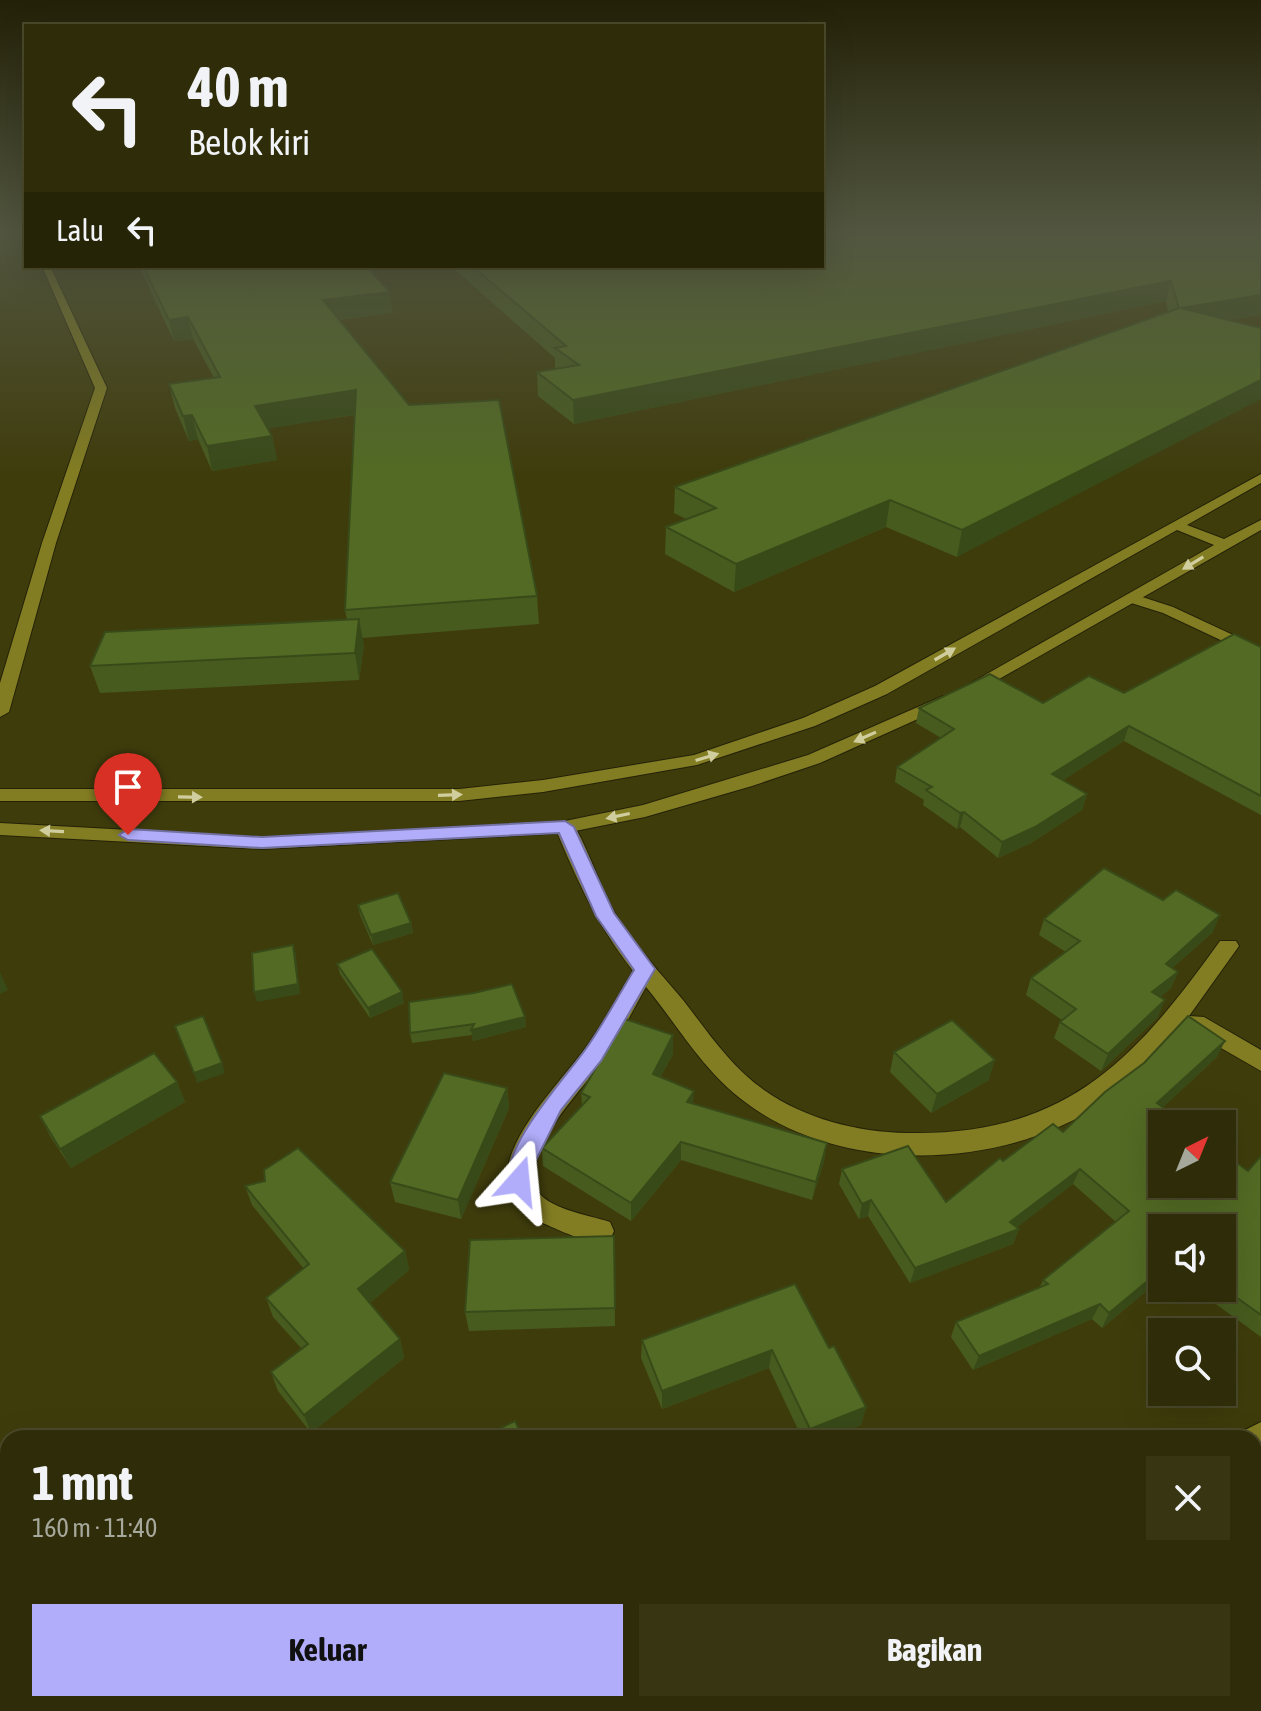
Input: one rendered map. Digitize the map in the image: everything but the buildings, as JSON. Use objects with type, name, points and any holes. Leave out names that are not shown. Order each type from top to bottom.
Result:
[{"type":"street","points":[[0,712],[49,543],[101,388],[68,314]]},
{"type":"street","points":[[0,795],[459,795],[543,786],[697,760],[809,722],[881,690],[1261,478]]},
{"type":"street","points":[[0,829],[262,843],[565,827],[689,799],[814,759],[950,698],[1133,599],[1261,524]]},
{"type":"street","points":[[1178,526],[1224,544]]},
{"type":"street","points":[[1133,599],[1168,610],[1261,654]]},
{"type":"street","points":[[565,827],[605,916],[731,1077],[768,1106],[816,1127],[867,1142],[929,1145],[992,1138],[1059,1117],[1108,1086],[1180,1014],[1228,946]]},
{"type":"street","points":[[600,1231],[537,1207],[519,1181],[520,1167],[553,1104],[593,1055],[645,969]]},
{"type":"street","points":[[1180,1014],[1261,1062]]},
{"type":"route","points":[[128,835],[262,843],[565,827],[605,916],[645,969],[593,1055],[553,1104],[520,1167],[519,1181]]}]
